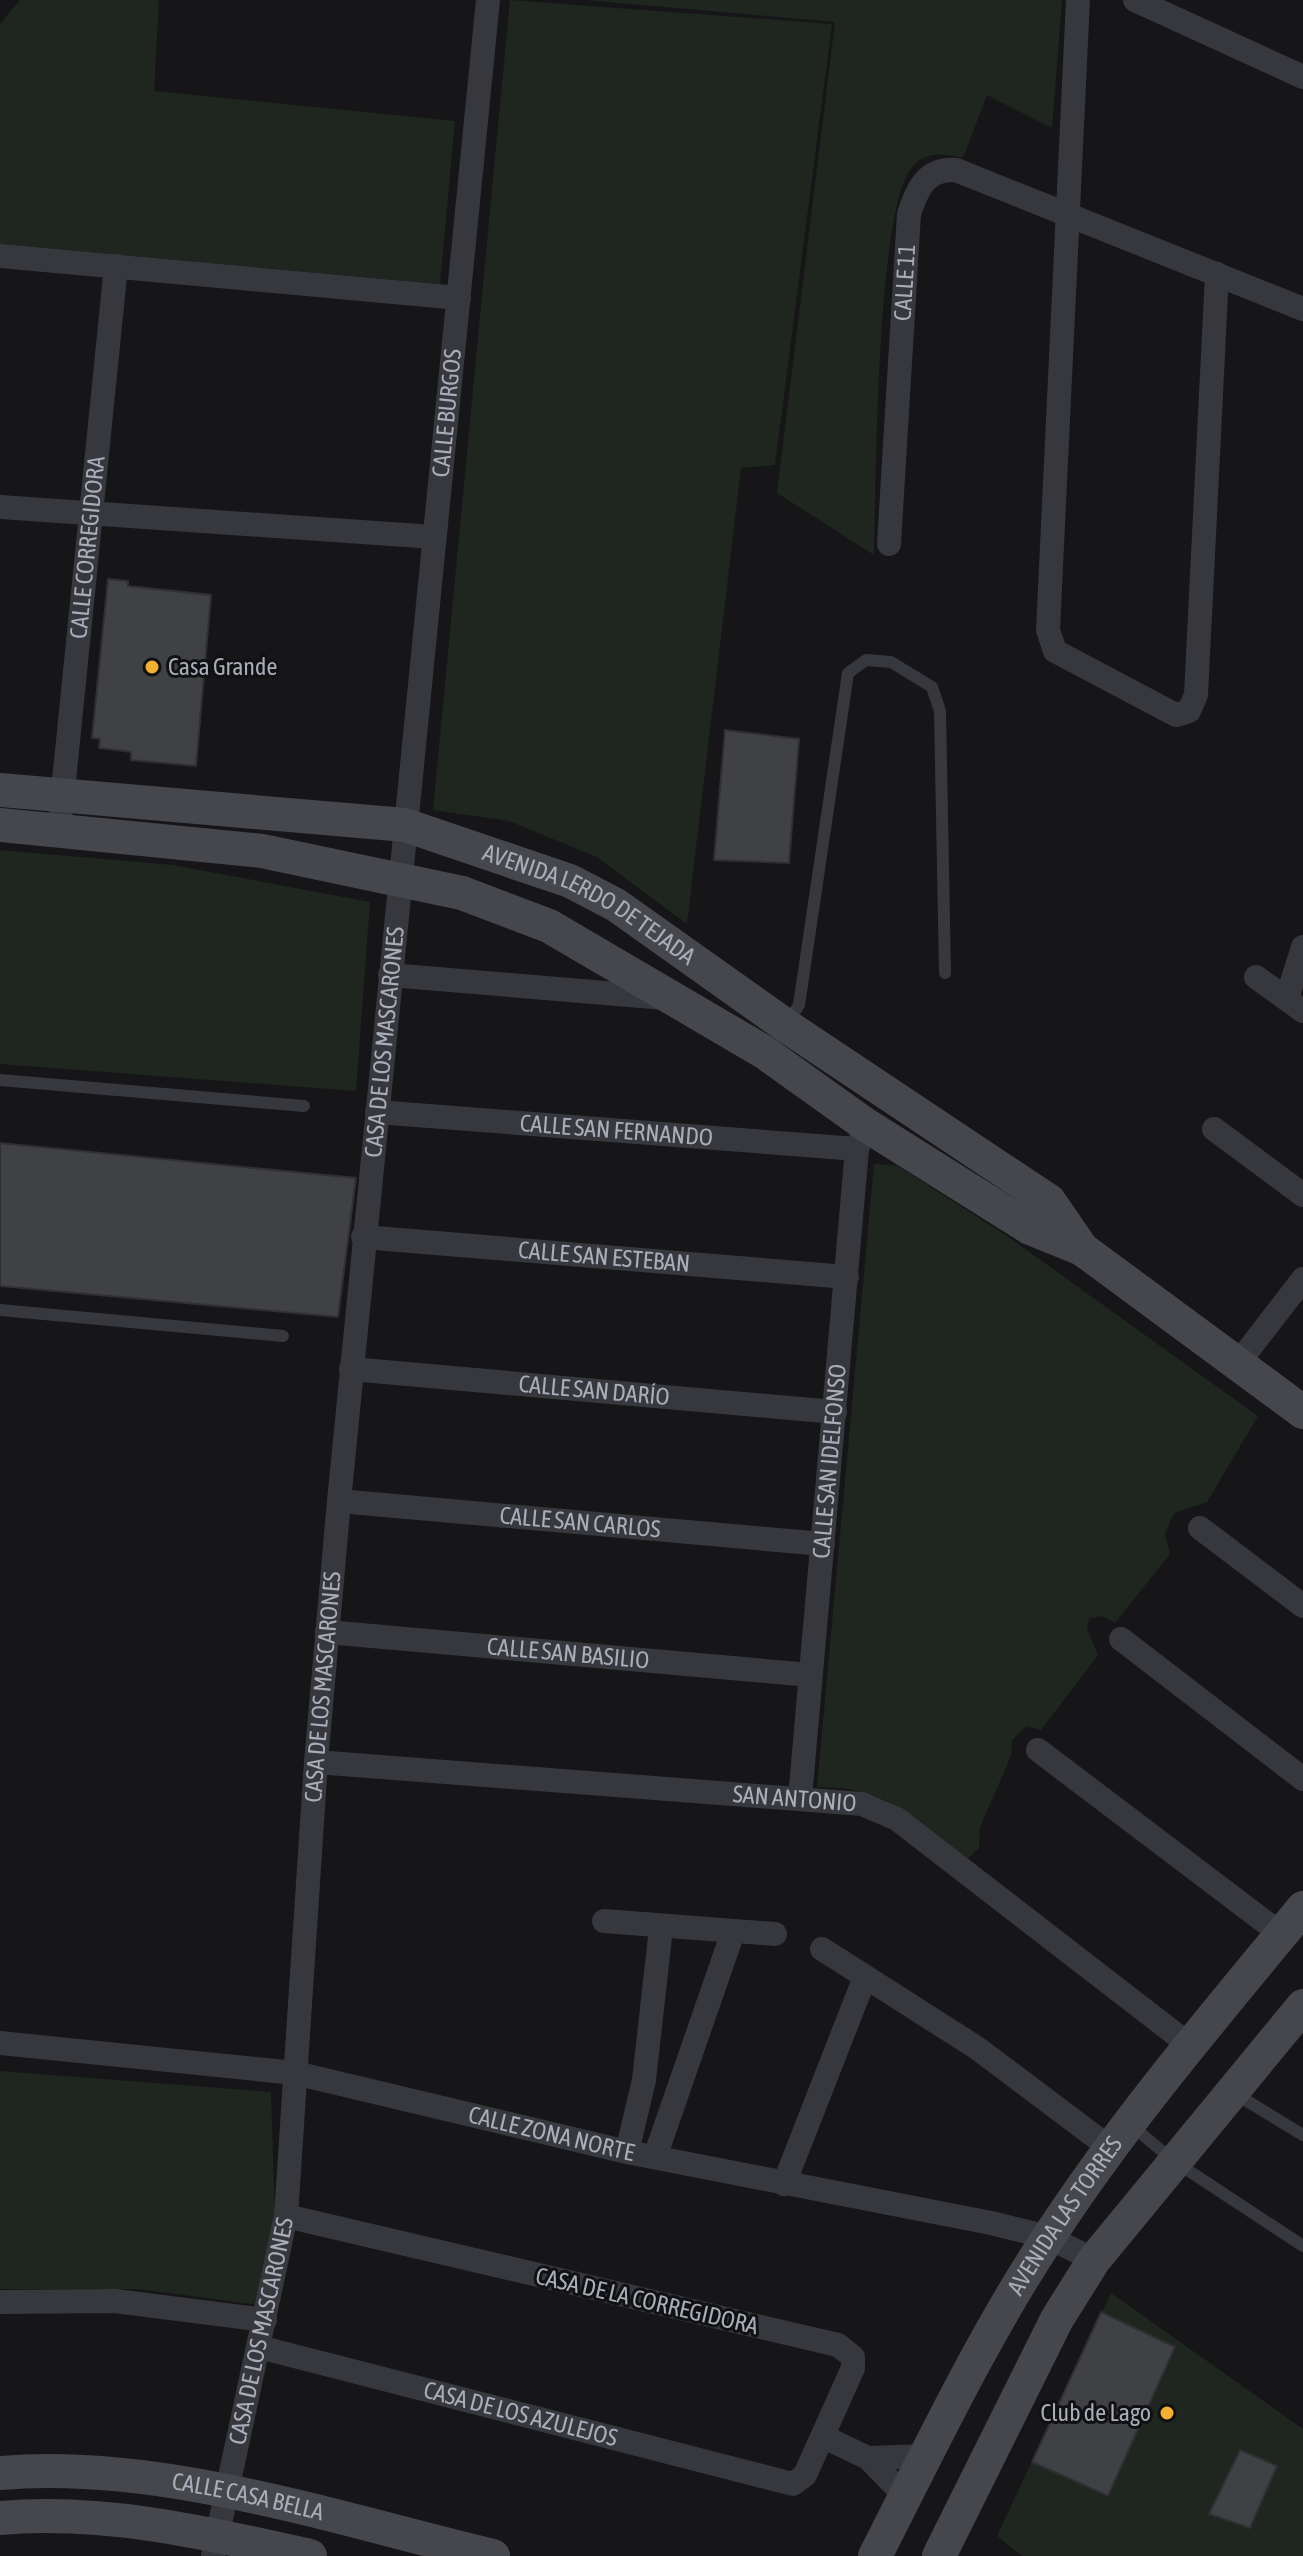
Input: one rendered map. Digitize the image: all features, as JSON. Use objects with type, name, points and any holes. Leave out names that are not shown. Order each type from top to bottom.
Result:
[{"type":"street","name":"CALLE BURGOS","points":[[405,825],[488,0]]},
{"type":"street","points":[[1078,0],[1048,630],[1055,651],[1176,715],[1189,711],[1196,695],[1217,274]]},
{"type":"street","points":[[1135,0],[1303,77]]},
{"type":"street","name":"CALLE 11","points":[[889,544],[909,214],[915,195],[928,177],[944,170],[956,170],[1303,309]]},
{"type":"street","points":[[0,256],[459,298]]},
{"type":"street","name":"CALLE CORREGIDORA","points":[[59,830],[116,266]]},
{"type":"street","points":[[0,507],[434,537]]},
{"type":"street","name":"AVENIDA LERDO DE TEJADA","points":[[0,790],[405,825],[570,881],[616,905],[775,1039],[861,1137],[1030,1228],[1082,1249],[1303,1412]]},
{"type":"street","name":"AVENIDA LERDO DE TEJADA","points":[[0,825],[262,851],[399,877],[462,893],[549,926],[668,998],[775,1039],[1049,1201],[1082,1249]]},
{"type":"street","name":"CASA DE LOS MASCARONES","points":[[216,2546],[286,2216],[327,1632],[405,825]]},
{"type":"street","points":[[1256,977],[1295,1004],[1303,947]]},
{"type":"street","points":[[390,975],[668,998]]},
{"type":"street","name":"CALLE SAN FERNANDO","points":[[377,1112],[861,1137]]},
{"type":"street","points":[[1214,1129],[1303,1195]]},
{"type":"street","name":"CALLE SAN IDELFONSO","points":[[800,1798],[861,1137]]},
{"type":"street","name":"CALLE SAN ESTEBAN","points":[[363,1237],[847,1277]]},
{"type":"street","points":[[1239,1362],[1303,1279]]},
{"type":"street","name":"CALLE SAN DARÍO","points":[[351,1369],[835,1412]]},
{"type":"street","name":"CALLE SAN CARLOS","points":[[339,1501],[823,1544]]},
{"type":"street","points":[[1200,1528],[1303,1606]]},
{"type":"street","name":"CALLE SAN BASILIO","points":[[327,1632],[810,1675]]},
{"type":"street","points":[[1121,1639],[1303,1779]]},
{"type":"street","points":[[1038,1750],[1281,1934]]},
{"type":"street","name":"SAN ANTONIO","points":[[316,1762],[862,1804],[897,1819],[1192,2047]]},
{"type":"street","name":"AVENIDA LAS TORRES","points":[[875,2556],[926,2456],[1048,2237],[1120,2136],[1303,1908]]},
{"type":"street","points":[[604,1921],[661,1928],[775,1934]]},
{"type":"street","points":[[627,2152],[644,2080],[661,1928]]},
{"type":"street","points":[[655,2157],[677,2086],[733,1932]]},
{"type":"street","points":[[822,1949],[1120,2136]]},
{"type":"street","points":[[784,2184],[865,1977]]},
{"type":"street","name":"AVENIDA LAS TORRES","points":[[948,2546],[1057,2319],[1094,2260],[1303,2006]]},
{"type":"street","name":"CALLE ZONA NORTE","points":[[0,2043],[295,2073],[627,2152],[1048,2237],[1094,2260]]},
{"type":"street","points":[[644,2080],[677,2086]]},
{"type":"street","name":"CASA DE LA CORREGIDORA","points":[[286,2216],[838,2345],[853,2357],[853,2368],[824,2437],[800,2482],[783,2484]]},
{"type":"street","points":[[0,2302],[115,2301],[265,2320]]},
{"type":"street","name":"CASA DE LOS AZULEJOS","points":[[259,2347],[783,2484]]},
{"type":"street","points":[[824,2437],[868,2458],[905,2496]]},
{"type":"street","points":[[868,2458],[926,2456]]},
{"type":"street","name":"CALLE CASA BELLA","points":[[0,2473],[40,2470],[125,2474],[228,2493],[493,2556]]},
{"type":"street","name":"CALLE CASA BELLA","points":[[0,2518],[36,2515],[121,2519],[216,2546],[310,2556]]},
{"type":"lane","points":[[775,1039],[799,1005],[848,673],[866,660],[891,662],[932,687],[940,711],[945,973]]},
{"type":"lane","points":[[0,1080],[304,1106]]},
{"type":"lane","points":[[0,1310],[283,1336]]},
{"type":"lane","points":[[1232,2092],[1303,2135]]},
{"type":"lane","points":[[1120,2136],[1174,2161],[1303,2246]]},
{"type":"shaded area","points":[[20,0],[159,0],[154,91],[455,121],[440,284],[0,244],[0,24]]},
{"type":"shaded area","points":[[510,0],[832,24],[775,465],[741,468],[687,924],[597,857],[509,821],[433,810]]},
{"type":"shaded area","points":[[585,0],[1062,0],[1052,128],[987,95],[963,158],[942,155],[924,158],[912,167],[900,193],[891,236],[880,351],[874,555],[777,493],[835,22]]},
{"type":"shaded area","points":[[0,850],[173,865],[370,902],[356,1091],[0,1064]]},
{"type":"shaded area","points":[[874,1164],[898,1166],[1007,1236],[1258,1416],[1207,1502],[1174,1513],[1165,1534],[1170,1554],[1115,1623],[1102,1616],[1089,1619],[1087,1629],[1098,1655],[1041,1730],[1026,1726],[1012,1740],[1011,1756],[980,1827],[979,1848],[965,1861],[915,1818],[881,1798],[841,1788],[817,1787]]},
{"type":"shaded area","points":[[0,2071],[271,2092],[275,2218],[260,2305],[137,2289],[0,2289]]},
{"type":"shaded area","name":"Club de Lago","points":[[1111,2293],[1303,2429],[1303,2556],[1022,2556],[997,2536]]},
{"type":"building","name":"Casa Grande","points":[[108,579],[128,581],[128,586],[211,595],[196,766],[131,760],[131,752],[99,748],[100,739],[92,738]]},
{"type":"building","points":[[725,730],[799,739],[789,863],[714,860]]},
{"type":"building","points":[[0,1143],[356,1178],[338,1317],[0,1286]]},
{"type":"building","points":[[1101,2312],[1175,2347],[1108,2496],[1032,2462]]},
{"type":"building","points":[[1240,2450],[1277,2466],[1250,2528],[1209,2514]]},
{"type":"place","name":"Casa Grande","points":[[152,667]]},
{"type":"place","name":"Club de Lago","points":[[1167,2413]]}]
